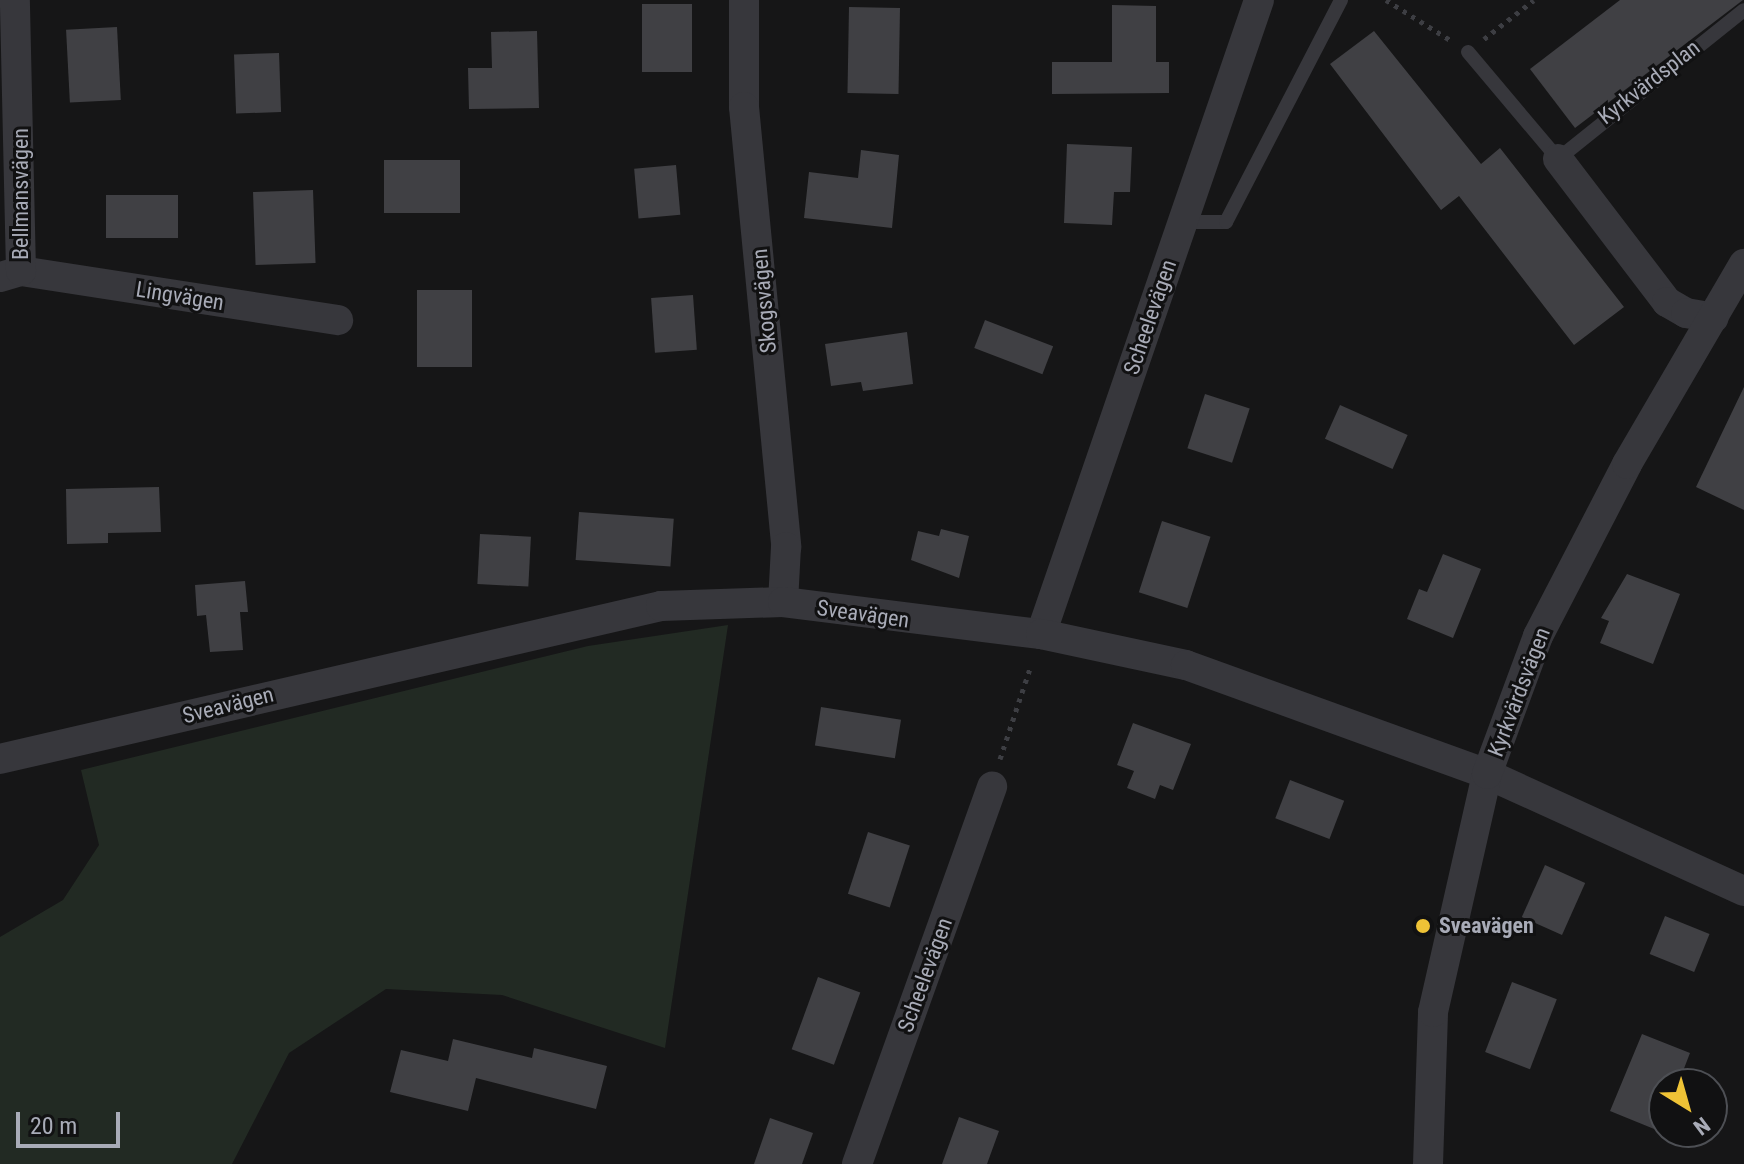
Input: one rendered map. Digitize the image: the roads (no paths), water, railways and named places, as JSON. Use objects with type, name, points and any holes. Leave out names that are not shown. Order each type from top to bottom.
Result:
[{"type":"street","name":"Bellmansvägen","points":[[10,274],[10,116],[15,0]]},
{"type":"street","name":"Skogsvägen","points":[[744,0],[744,107],[786,547],[783,602]]},
{"type":"street","name":"Scheelevägen","points":[[1041,634],[1259,0]]},
{"type":"street","points":[[1558,159],[1667,302],[1686,313],[1714,318]]},
{"type":"street","name":"Kyrkvärdsvägen","points":[[1428,1164],[1433,1012],[1487,774],[1538,636],[1627,464],[1744,264]]},
{"type":"street","name":"Lingvägen","points":[[10,274],[338,320]]},
{"type":"street","name":"Sveavägen","points":[[0,759],[661,606],[783,602],[1041,634],[1186,665],[1487,774],[1744,891]]},
{"type":"street","name":"Scheelevägen","points":[[857,1164],[992,786]]},
{"type":"lane","points":[[1183,222],[1226,222],[1341,0]]},
{"type":"lane","name":"Kyrkvärdsplan","points":[[1558,159],[1744,10]]},
{"type":"lane","points":[[1468,52],[1558,159]]},
{"type":"place","name":"Sveavägen","points":[[1423,926]]}]
